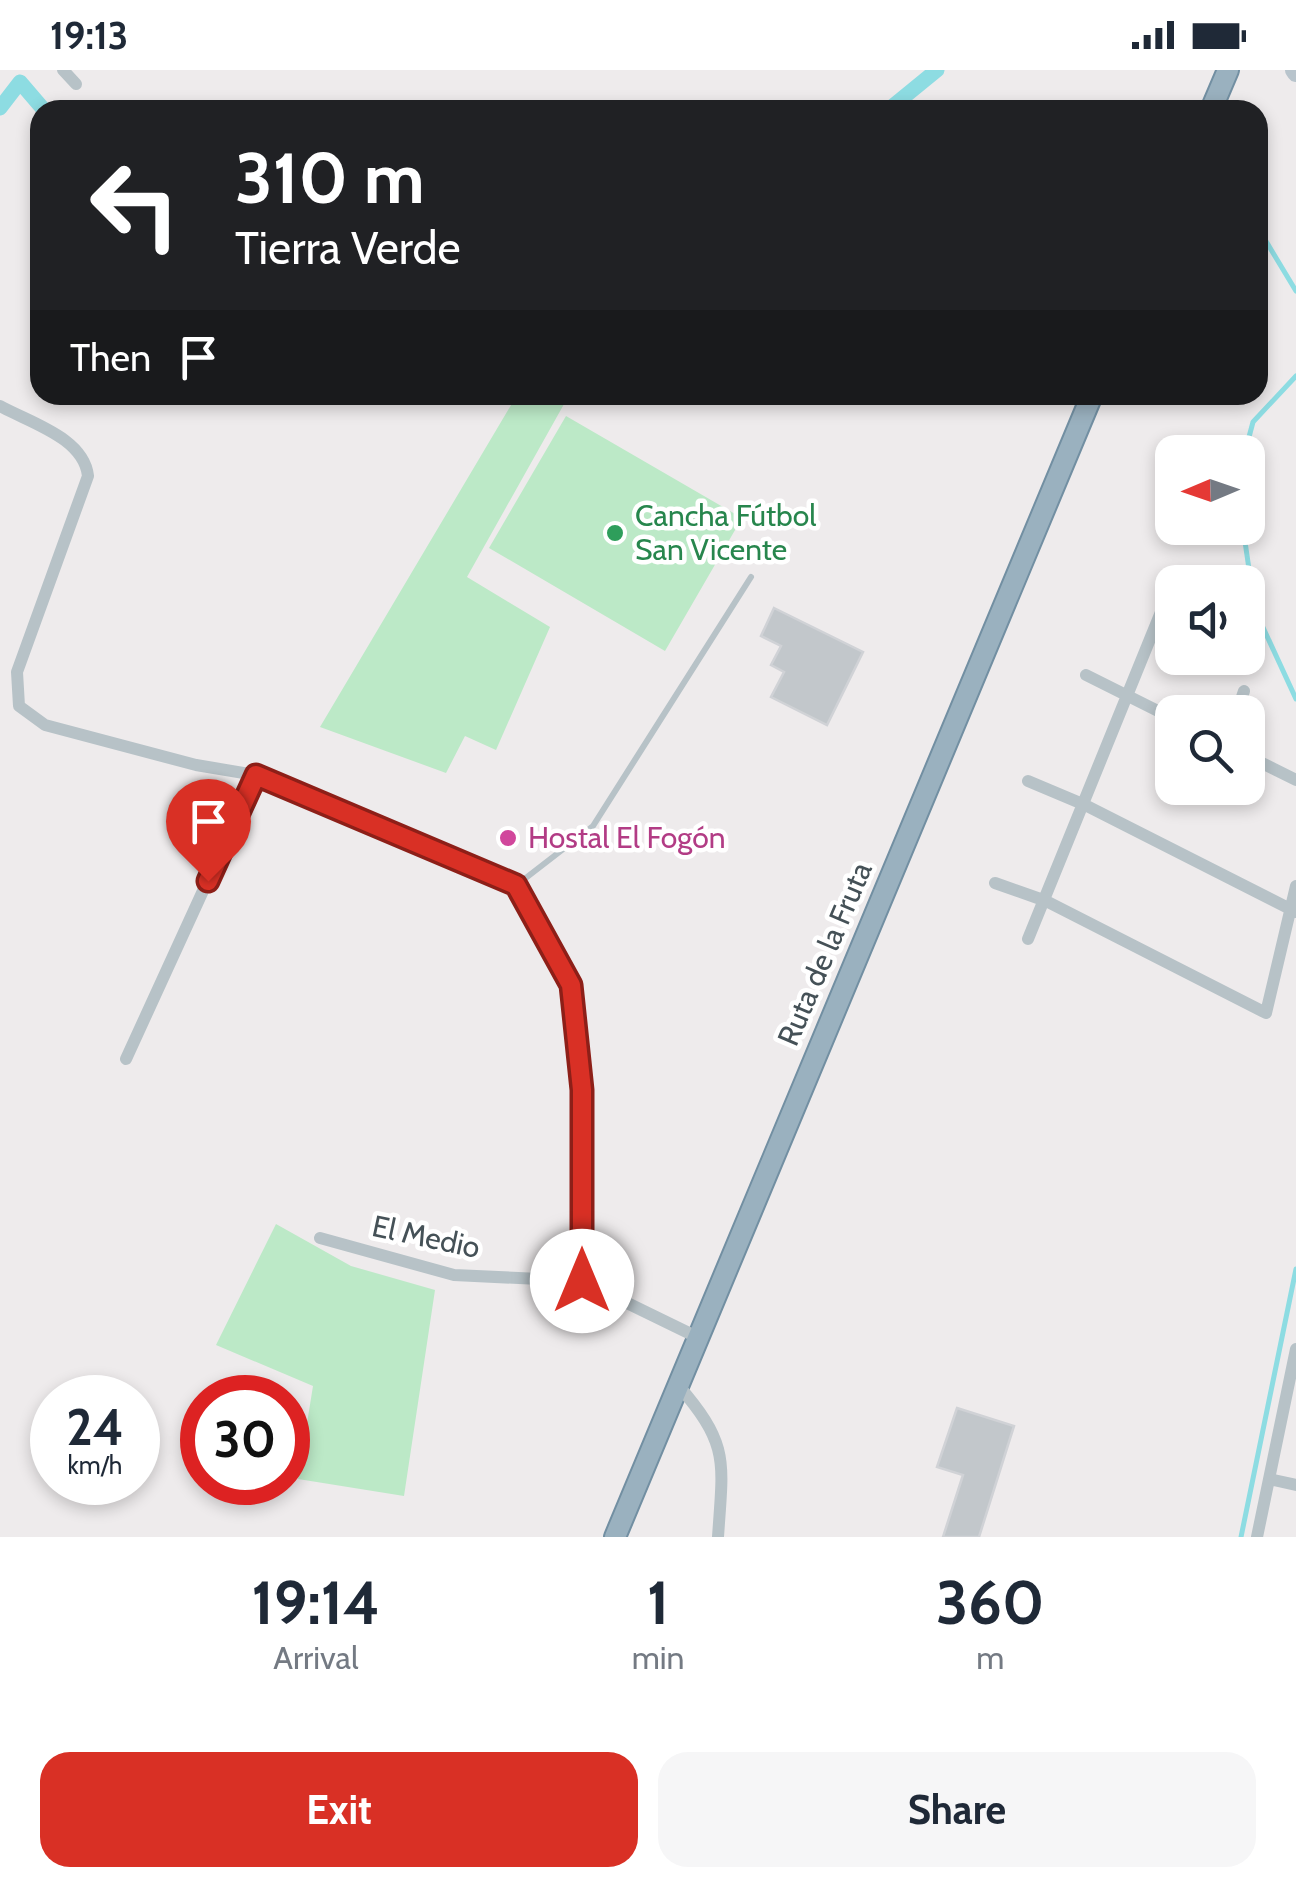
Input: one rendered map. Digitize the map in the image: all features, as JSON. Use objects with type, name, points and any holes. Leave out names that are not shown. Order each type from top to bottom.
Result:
[{"type":"highway","points":[[1215,100],[1228,70]]},
{"type":"highway","name":"Ruta de la Fruta","points":[[615,1537],[1088,405]]},
{"type":"street","points":[[63,70],[76,84]]},
{"type":"street","points":[[0,406],[77,448],[86,460],[88,476],[18,672],[19,706],[45,726],[196,765],[256,775],[516,885],[571,985],[582,1090],[582,1281],[697,1338]]},
{"type":"street","points":[[1028,938],[1155,630]]},
{"type":"street","points":[[1086,675],[1155,709]]},
{"type":"street","points":[[1243,695],[1244,691]]},
{"type":"street","points":[[1265,764],[1296,780]]},
{"type":"street","points":[[126,1058],[256,775]]},
{"type":"street","points":[[1028,781],[1085,805],[1293,910]]},
{"type":"street","points":[[995,883],[1046,901],[1266,1012],[1296,886]]},
{"type":"street","name":"El Medio","points":[[320,1238],[454,1275],[582,1281]]},
{"type":"street","points":[[1256,1537],[1290,1408],[1296,1349]]},
{"type":"street","points":[[678,1385],[708,1420],[718,1444],[722,1466],[718,1537]]},
{"type":"street","points":[[1269,1478],[1296,1485]]},
{"type":"lane","points":[[516,885],[594,826],[751,577]]},
{"type":"green space","points":[[511,405],[564,405],[467,577],[550,627],[496,750],[465,736],[446,773],[320,727]]},
{"type":"green space","name":"Cancha Fútbol San Vicente","points":[[566,416],[742,518],[665,651],[489,548]]},
{"type":"green space","points":[[276,1224],[351,1266],[435,1290],[404,1496],[310,1481],[310,1375],[287,1375],[216,1345]]},
{"type":"building","points":[[774,608],[863,652],[827,725],[771,697],[784,672],[771,665],[781,646],[761,636]]},
{"type":"building","points":[[957,1408],[1014,1426],[979,1537],[943,1537],[963,1475],[937,1467]]},
{"type":"waterway","points":[[900,100],[937,70]]},
{"type":"waterway","points":[[0,108],[20,82],[35,100]]},
{"type":"waterway","points":[[1268,245],[1296,291]]},
{"type":"waterway","points":[[1250,435],[1253,422],[1296,376]]},
{"type":"waterway","points":[[1245,545],[1255,610],[1296,699]]},
{"type":"waterway","points":[[1241,1537],[1296,1269]]},
{"type":"place","name":"Cancha Fútbol San Vicente","points":[[615,533]]},
{"type":"place","name":"Hostal El Fogón","points":[[508,838]]},
{"type":"route","points":[[208,881],[256,775],[516,885],[571,985],[582,1090],[582,1281]]}]
